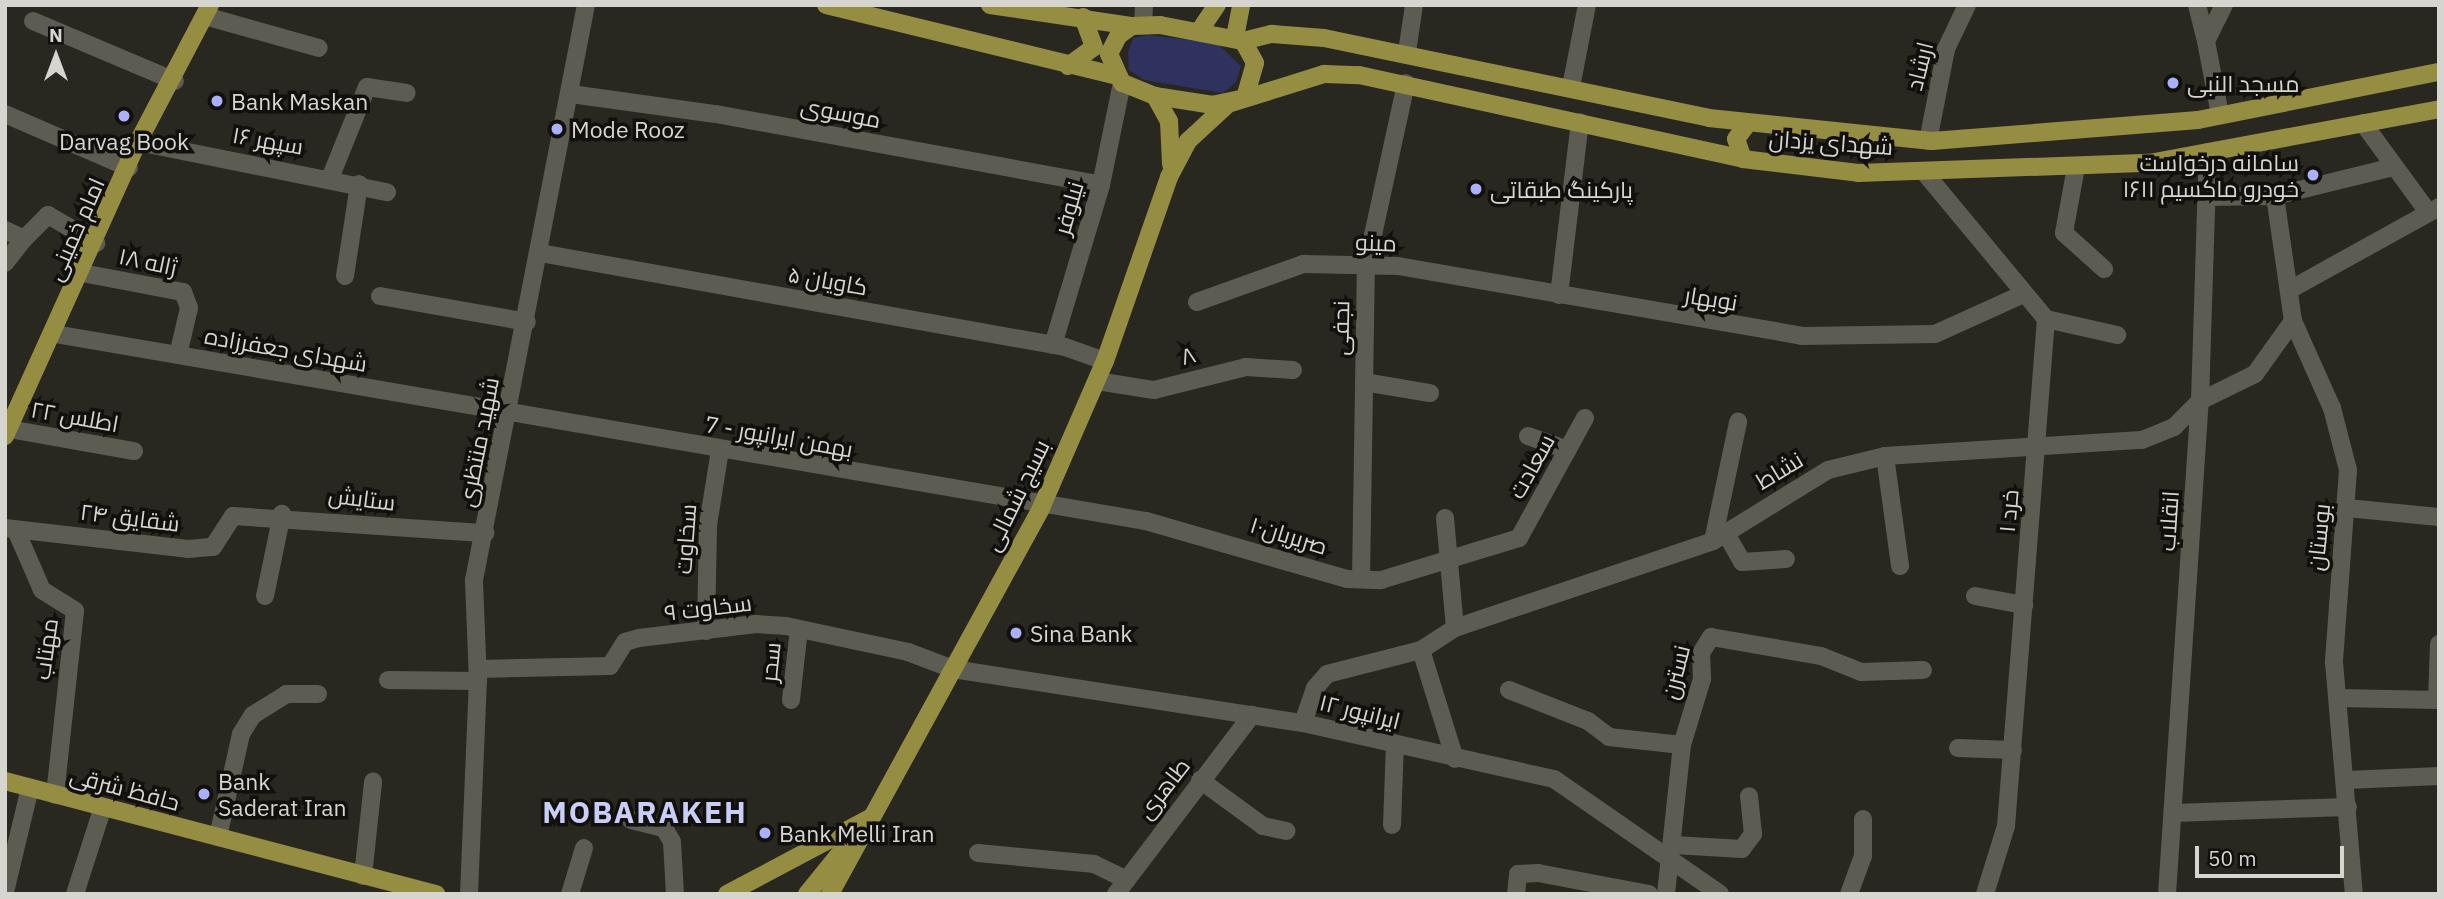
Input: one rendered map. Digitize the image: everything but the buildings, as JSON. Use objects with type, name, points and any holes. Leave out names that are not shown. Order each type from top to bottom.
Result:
[{"type":"main road","points":[[826,5],[1119,80],[1155,96],[1228,104]]},
{"type":"main road","name":"شهدای یزدان","points":[[990,5],[1138,26],[1200,30],[1239,39],[1300,35],[1407,52],[1685,114],[1928,141],[2220,115],[2439,72]]},
{"type":"main road","points":[[1200,30],[1217,5]]},
{"type":"main road","points":[[1239,39],[1241,5]]},
{"type":"main road","name":"امام خمینی","points":[[6,434],[55,334],[138,142],[175,81],[208,10]]},
{"type":"main road","points":[[1068,66],[1094,47],[1083,17]]},
{"type":"main road","points":[[1119,80],[1109,54],[1138,26]]},
{"type":"main road","name":"بسیج شمالی","points":[[830,894],[1041,508],[1097,381],[1169,177],[1188,141],[1228,104],[1245,98],[1253,79],[1255,63],[1239,39]]},
{"type":"main road","name":"شهدای یزدان","points":[[1228,104],[1324,74],[1406,82],[1743,159],[1858,173],[2076,167],[2208,152],[2439,109]]},
{"type":"main road","name":"بسیج شمالی","points":[[1155,96],[1174,144],[1169,177]]},
{"type":"main road","points":[[1673,143],[1689,132],[1685,114]]},
{"type":"main road","points":[[1743,159],[1735,139],[1748,123]]},
{"type":"main road","name":"حافظ شرقی","points":[[5,781],[436,894]]},
{"type":"main road","points":[[727,894],[870,818]]},
{"type":"main road","name":"بسیج شمالی","points":[[807,894],[870,818]]},
{"type":"street","name":"شهید منتظری","points":[[469,894],[478,675],[474,579],[527,322],[586,5]]},
{"type":"street","points":[[1138,26],[1144,5]]},
{"type":"street","points":[[1407,52],[1415,5]]},
{"type":"street","points":[[1572,88],[1587,5]]},
{"type":"street","name":"ارشاد","points":[[1928,141],[1945,49],[1967,5]]},
{"type":"street","points":[[2197,5],[2220,115]]},
{"type":"street","points":[[2206,41],[2224,5]]},
{"type":"street","points":[[208,10],[319,48]]},
{"type":"street","points":[[33,22],[175,81]]},
{"type":"street","name":"نیلوفر","points":[[1053,345],[1101,185],[1119,80]]},
{"type":"street","name":"نجفی","points":[[1361,579],[1366,267],[1406,82]]},
{"type":"street","points":[[331,176],[367,87],[407,93]]},
{"type":"street","name":"موسوی","points":[[571,94],[1101,185]]},
{"type":"street","points":[[5,114],[128,168]]},
{"type":"street","points":[[1559,295],[1580,122]]},
{"type":"street","points":[[2293,288],[2434,210],[2393,167],[2364,123]]},
{"type":"street","name":"سپهر ۱۶","points":[[138,142],[331,176],[387,192]]},
{"type":"street","name":"انقلاب","points":[[2167,894],[2200,401],[2208,152]]},
{"type":"street","points":[[2076,167],[2064,233],[2104,268]]},
{"type":"street","points":[[2207,197],[2275,196],[2393,167]]},
{"type":"street","points":[[1924,172],[2046,319],[2117,335]]},
{"type":"street","points":[[345,276],[359,184]]},
{"type":"street","name":"بوستان","points":[[2275,196],[2293,288],[2294,321],[2332,408],[2348,470],[2333,662],[2347,780],[2354,894]]},
{"type":"street","points":[[5,262],[23,239],[48,215],[96,243]]},
{"type":"street","points":[[5,230],[23,239]]},
{"type":"street","name":"کاویان ۵","points":[[540,253],[1053,345],[1105,360]]},
{"type":"street","name":"مینو","points":[[1197,302],[1303,264],[1398,266],[1559,295]]},
{"type":"street","name":"ژاله ۱۸","points":[[82,273],[183,292],[189,308],[178,355]]},
{"type":"street","name":"نوبهار","points":[[1559,295],[1802,336],[1936,334],[2023,294]]},
{"type":"street","points":[[380,296],[527,322]]},
{"type":"street","name":"خرد ۱","points":[[1987,893],[2006,826],[2039,448],[2046,319]]},
{"type":"street","name":"نشاط","points":[[1303,723],[1315,688],[1327,674],[1421,650],[1455,628],[1719,536],[1828,470],[1885,456],[2142,440],[2174,427],[2200,401],[2255,374],[2294,321]]},
{"type":"street","name":"شهدای جعفرزاده","points":[[55,334],[509,413]]},
{"type":"street","name":"۸","points":[[1097,381],[1154,390],[1246,367],[1293,370]]},
{"type":"street","points":[[1364,382],[1430,393]]},
{"type":"street","name":"بهمن ایرانپور - 7","points":[[509,413],[1041,508]]},
{"type":"street","name":"سعادت","points":[[1519,538],[1585,418]]},
{"type":"street","points":[[1738,422],[1719,536],[1742,562],[1786,559]]},
{"type":"street","name":"اطلس ۲۲","points":[[6,434],[134,451]]},
{"type":"street","points":[[1528,436],[1567,450]]},
{"type":"street","name":"سخاوت","points":[[706,631],[708,525],[720,450]]},
{"type":"street","points":[[1885,456],[1900,566]]},
{"type":"street","name":"صریریان۱۰","points":[[1041,508],[1146,521],[1361,579],[1449,564],[1519,538]]},
{"type":"street","points":[[2347,508],[2439,517]]},
{"type":"street","points":[[265,596],[282,514]]},
{"type":"street","name":"ستایش","points":[[233,516],[282,514],[485,533]]},
{"type":"street","name":"شقایق ۲۴","points":[[12,532],[213,547],[233,516]]},
{"type":"street","points":[[1445,519],[1455,628]]},
{"type":"street","name":"مهتاب","points":[[12,532],[42,590],[75,611],[55,794]]},
{"type":"street","points":[[1975,596],[2024,605]]},
{"type":"street","name":"سخاوت ۹","points":[[478,675],[610,666],[625,642],[757,624],[799,629],[953,668]]},
{"type":"street","name":"سحر","points":[[791,700],[799,629]]},
{"type":"street","name":"نسترن","points":[[1667,894],[1682,745],[1703,679],[1701,653],[1711,636],[1821,656],[1861,672],[1923,670]]},
{"type":"street","points":[[2339,698],[2438,700],[2439,644]]},
{"type":"street","points":[[1421,650],[1455,759]]},
{"type":"street","name":"ایرانپور ۱۲","points":[[953,668],[1303,723],[1554,779],[1673,853],[1721,889]]},
{"type":"street","points":[[388,680],[478,675]]},
{"type":"street","points":[[1509,690],[1588,721],[1609,737],[1682,745]]},
{"type":"street","points":[[218,837],[241,734],[253,715],[286,694],[318,694]]},
{"type":"street","name":"طاهری","points":[[1120,886],[1252,715]]},
{"type":"street","points":[[1392,825],[1395,745]]},
{"type":"street","points":[[1958,748],[2013,750]]},
{"type":"street","points":[[2347,780],[2439,776]]},
{"type":"street","points":[[1200,780],[1263,825],[1286,831]]},
{"type":"street","points":[[363,876],[373,782]]},
{"type":"street","points":[[5,892],[30,788]]},
{"type":"street","points":[[1673,853],[1742,849],[1753,834],[1749,796]]},
{"type":"street","points":[[75,894],[103,807]]},
{"type":"street","points":[[2174,813],[2348,807]]},
{"type":"street","points":[[1849,894],[1863,856],[1863,819]]},
{"type":"street","points":[[631,820],[664,828],[672,842],[675,894]]},
{"type":"street","points":[[570,894],[584,848]]},
{"type":"street","points":[[978,853],[1085,862],[1120,886]]},
{"type":"street","points":[[1516,894],[1518,874],[1538,873],[1649,894]]},
{"type":"shaded area","points":[[1148,35],[1217,43],[1241,66],[1236,82],[1223,93],[1144,80],[1129,70],[1128,53],[1133,38]]},
{"type":"place","name":"مسجد النبی","points":[[2173,83]]},
{"type":"place","name":"Bank Maskan","points":[[217,101]]},
{"type":"place","name":"Darvag Book","points":[[124,116]]},
{"type":"place","name":"Mode Rooz","points":[[557,129]]},
{"type":"place","name":"سامانه درخواست خودرو ماکسیم ۱۶۱۱","points":[[2313,175]]},
{"type":"place","name":"پارکینگ طبقاتی","points":[[1476,189]]},
{"type":"place","name":"Sina Bank","points":[[1016,633]]},
{"type":"place","name":"Bank Saderat Iran","points":[[204,794]]},
{"type":"place","name":"Bank Melli Iran","points":[[765,833]]},
{"type":"district","name":"MOBARAKEH","points":[[645,812]]}]
